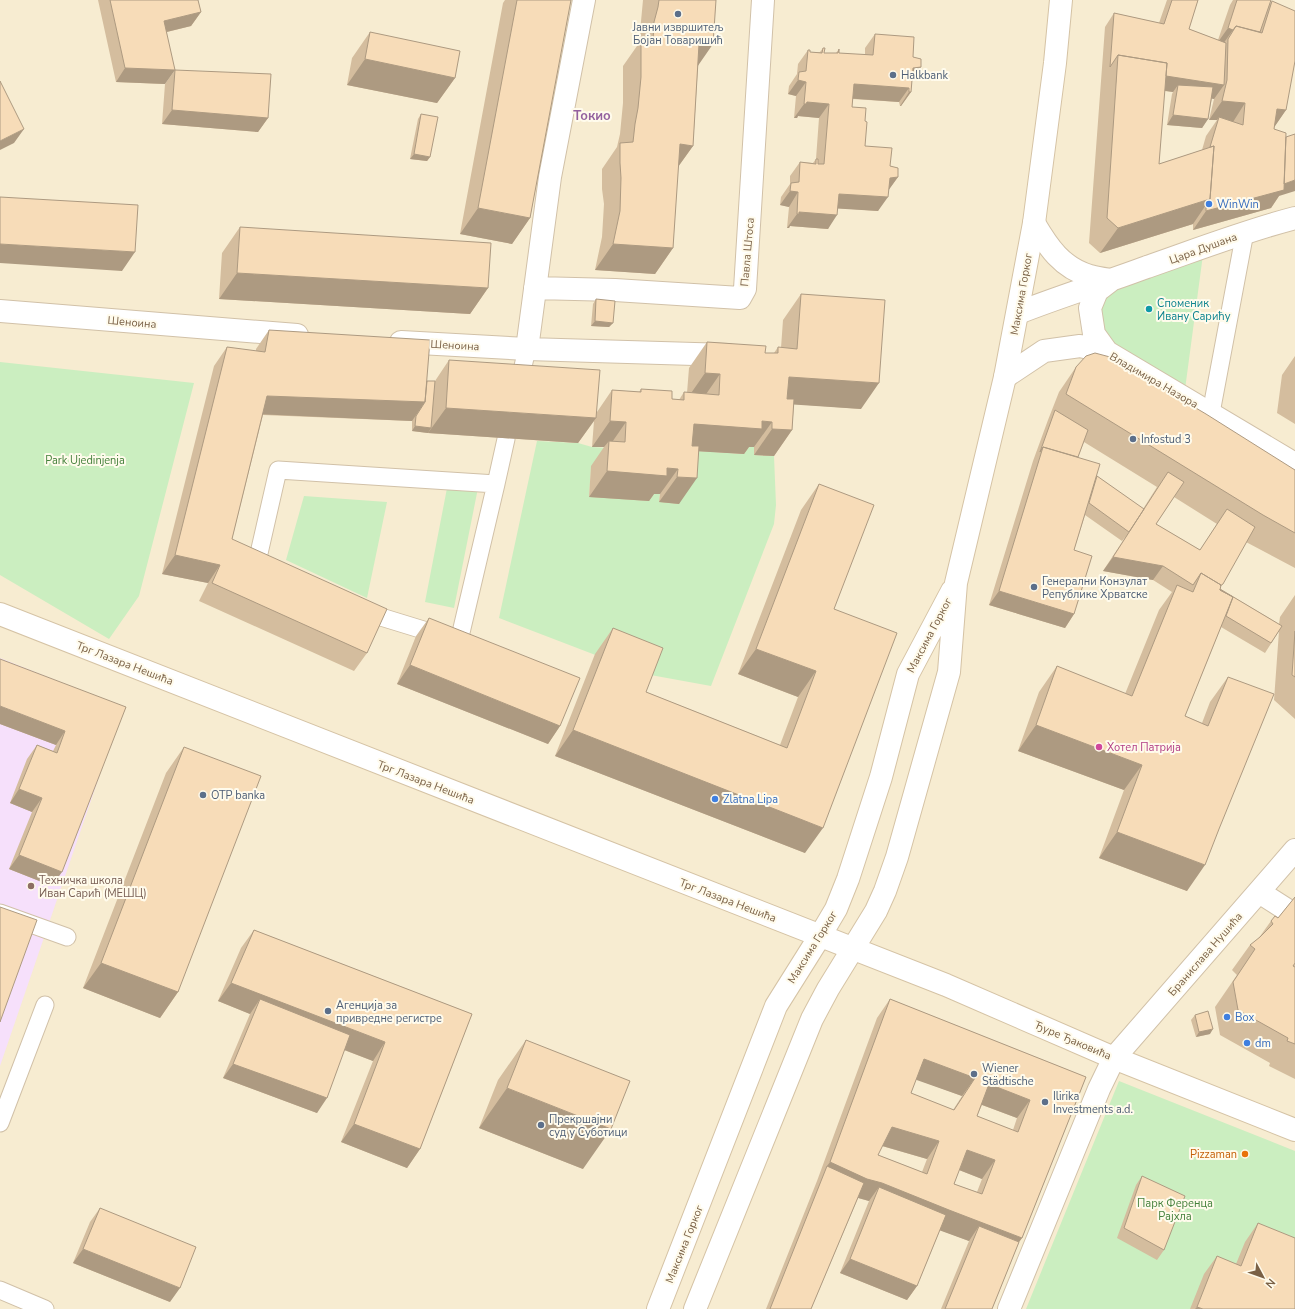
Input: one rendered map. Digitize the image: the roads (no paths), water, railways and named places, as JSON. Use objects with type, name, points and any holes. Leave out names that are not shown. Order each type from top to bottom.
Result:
[{"type":"street","points":[[527,349],[550,177],[584,0]]},
{"type":"street","name":"Павла Штоса","points":[[535,288],[615,290],[740,298],[745,289],[763,0]]},
{"type":"street","name":"Максима Горког","points":[[695,1309],[812,1019],[828,989],[876,912],[885,891],[899,850],[949,672],[956,583],[1006,377],[1034,223],[1055,63],[1061,0]]},
{"type":"street","name":"Цара Душана","points":[[1018,313],[1245,232],[1295,218]]},
{"type":"street","points":[[1034,223],[1048,246],[1066,264],[1089,276],[1111,280]]},
{"type":"street","points":[[1107,352],[1094,334],[1090,308],[1097,291],[1111,280]]},
{"type":"street","name":"Шеноина","points":[[0,311],[318,337]]},
{"type":"street","name":"Шеноина","points":[[380,340],[527,349],[743,356]]},
{"type":"street","name":"Владимира Назора","points":[[1006,377],[1044,351],[1080,346],[1107,352],[1295,464]]},
{"type":"street","name":"Максима Горког","points":[[658,1309],[776,1006],[836,909],[848,879],[881,777],[908,674],[956,583]]},
{"type":"street","name":"Трг Лазара Нешића","points":[[0,614],[852,949]]},
{"type":"street","name":"Бранислава Нушића","points":[[1114,1058],[1295,850]]},
{"type":"street","points":[[1259,892],[1295,916]]},
{"type":"street","name":"Ђуре Ђаковића","points":[[852,949],[946,985],[1114,1058],[1295,1130]]},
{"type":"street","points":[[1009,1309],[1099,1089],[1114,1058]]},
{"type":"lane","points":[[1211,413],[1245,232]]},
{"type":"lane","points":[[517,392],[527,349]]},
{"type":"lane","points":[[347,602],[382,618],[466,644],[506,439]]},
{"type":"lane","points":[[284,574],[257,562],[278,470],[496,484]]},
{"type":"lane","points":[[0,913],[68,937]]},
{"type":"lane","points":[[0,1123],[45,1005]]},
{"type":"lane","points":[[0,1290],[45,1309]]},
{"type":"place","name":"Јавни извршитељ Бојан Товаришић","points":[[678,14]]},
{"type":"place","name":"Halkbank","points":[[893,75]]},
{"type":"place","name":"WinWin","points":[[1209,204]]},
{"type":"place","name":"Споменик Ивану Сарићу","points":[[1149,309]]},
{"type":"place","name":"Infostud 3","points":[[1133,439]]},
{"type":"place","name":"Генерални Конзулат Републике Хрватске","points":[[1034,587]]},
{"type":"place","name":"Хотел Патрија","points":[[1099,747]]},
{"type":"place","name":"OTP banka","points":[[203,795]]},
{"type":"place","name":"Zlatna Lipa","points":[[715,799]]},
{"type":"place","name":"Техничка школа Иван Сарић (МЕШЦ)","points":[[31,886]]},
{"type":"place","name":"Агенција за привредне регистре","points":[[328,1011]]},
{"type":"place","name":"Box","points":[[1227,1017]]},
{"type":"place","name":"dm","points":[[1247,1043]]},
{"type":"place","name":"Wiener Städtische","points":[[974,1074]]},
{"type":"place","name":"Ilirika Investments a.d.","points":[[1045,1102]]},
{"type":"place","name":"Прекршајни суд у Суботици","points":[[541,1125]]},
{"type":"place","name":"Pizzaman","points":[[1245,1154]]},
{"type":"district","name":"Токио","points":[[592,115]]},
{"type":"park label","name":"Park Ujedinjenja","points":[[85,460]]},
{"type":"park label","name":"Парк Ференца Рајхла","points":[[1175,1209]]}]
